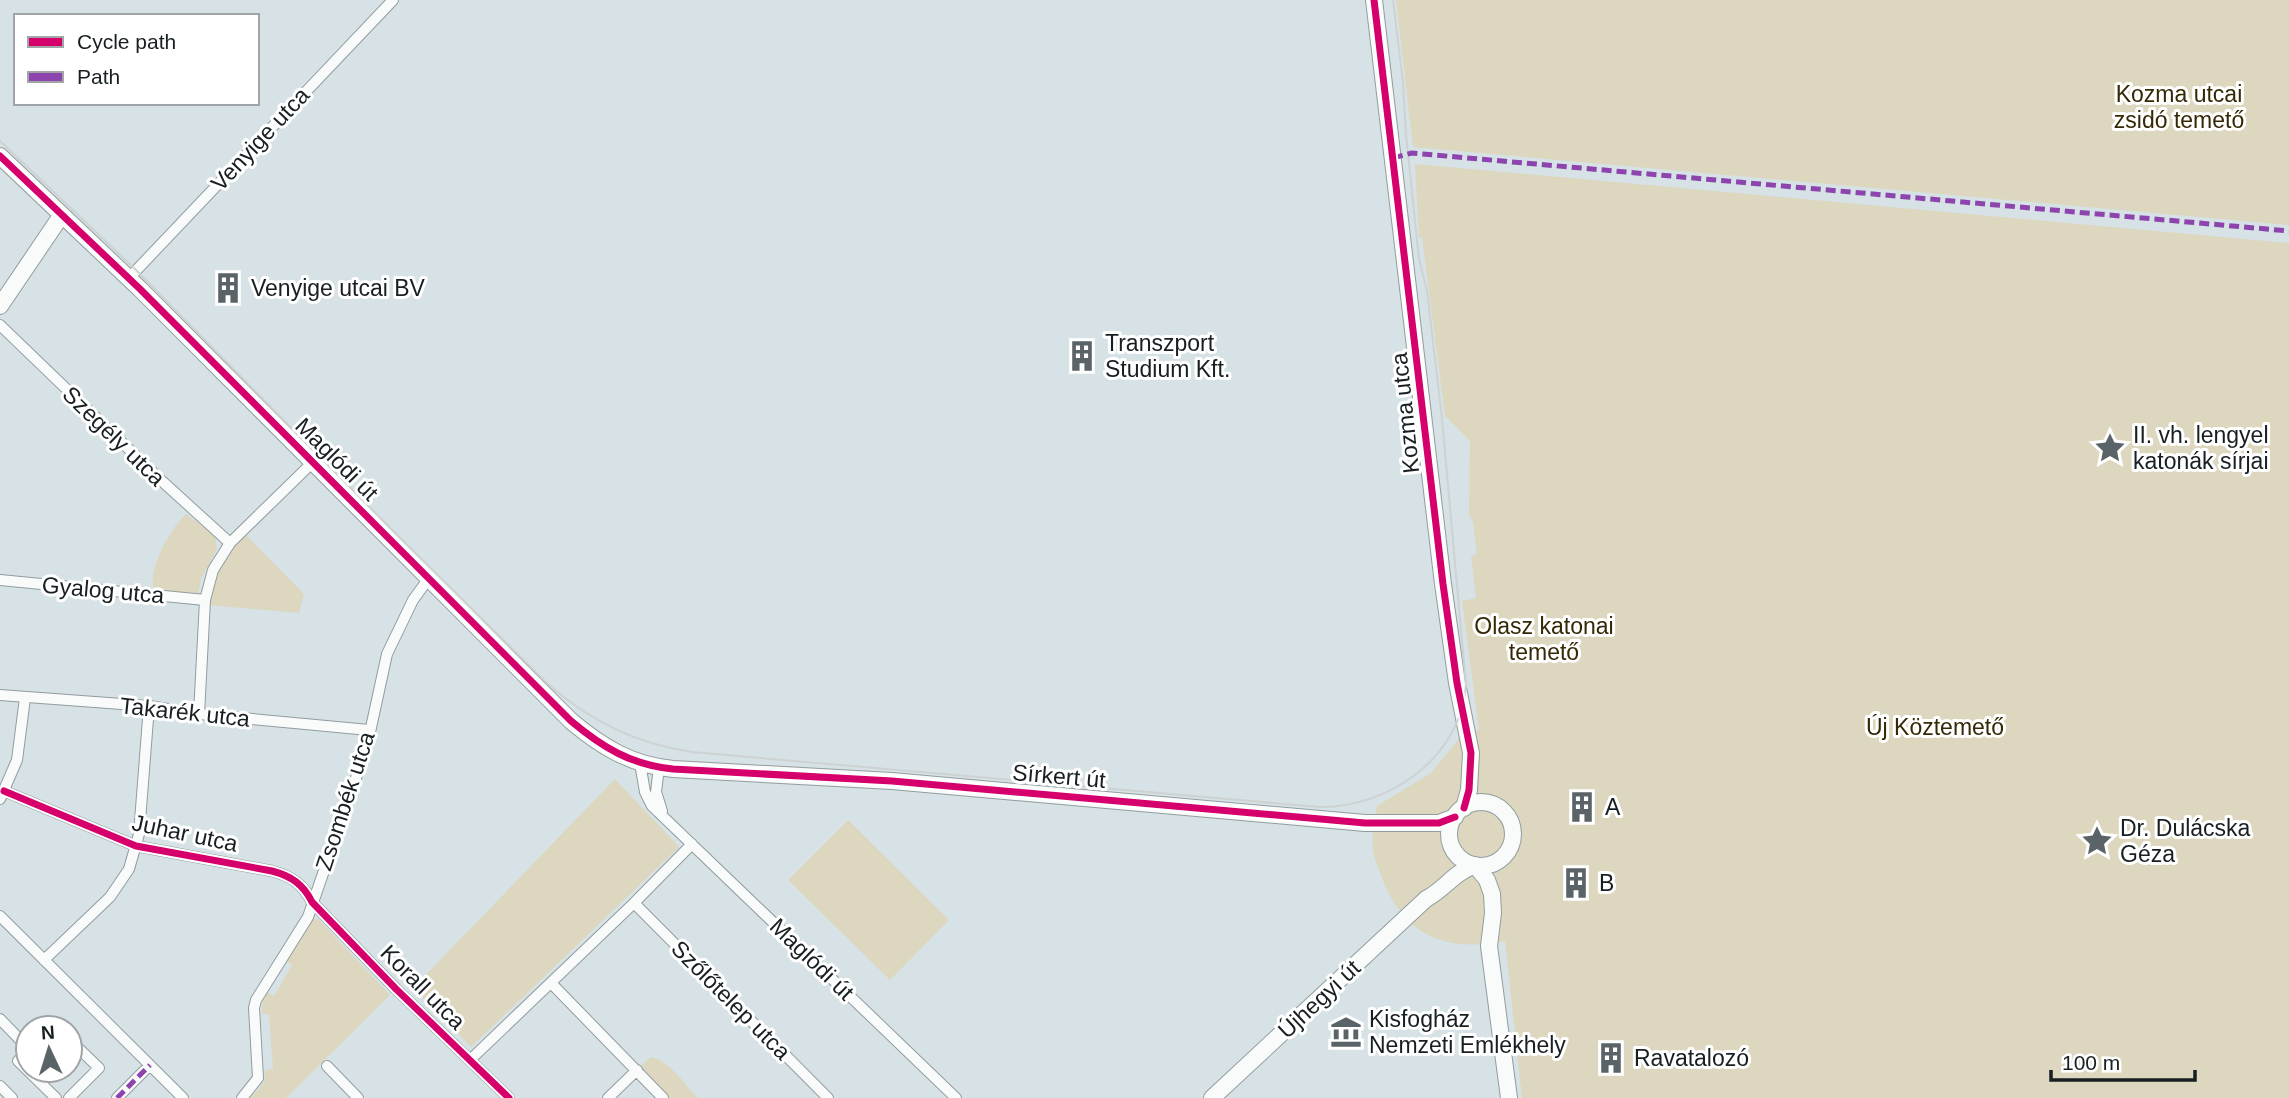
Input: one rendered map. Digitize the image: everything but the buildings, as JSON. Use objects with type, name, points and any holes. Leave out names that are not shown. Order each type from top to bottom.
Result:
[{"type":"street","name":"Venyige utca","points":[[128,279],[393,0]]},
{"type":"street","name":"Kozma utca","points":[[1374,0],[1457,683],[1471,753],[1489,804],[1506,816],[1512,830],[1511,846],[1499,860],[1501,916],[1491,952]]},
{"type":"street","name":"Maglódi út","points":[[0,156],[313,462],[571,721],[606,748],[640,763],[659,767],[657,799],[668,819]]},
{"type":"street","points":[[0,306],[61,216]]},
{"type":"street","name":"Szegély utca","points":[[0,325],[230,543]]},
{"type":"street","points":[[199,714],[205,600],[213,570],[230,543],[313,462]]},
{"type":"street","name":"Zsombék utca","points":[[242,1098],[258,1078],[254,1008],[256,1000],[308,917],[364,755],[380,676],[392,640],[429,578]]},
{"type":"street","name":"Gyalog utca","points":[[0,580],[205,600]]},
{"type":"street","name":"Takarék utca","points":[[0,695],[149,706],[199,714],[369,730]]},
{"type":"street","points":[[2,795],[17,760],[25,698]]},
{"type":"street","points":[[44,960],[118,886],[129,869],[136,846],[149,706]]},
{"type":"street","name":"Kozma utca","points":[[1471,753],[1469,790],[1450,829],[1451,845],[1462,860],[1475,865],[1487,880],[1492,894],[1489,946],[1509,1098]]},
{"type":"street","name":"Maglódi út","points":[[640,763],[648,799],[956,1098]]},
{"type":"street","name":"Sírkert út","points":[[659,767],[906,782],[1379,824],[1431,834],[1451,845]]},
{"type":"street","name":"Juhar utca","points":[[2,795],[136,846],[284,874],[298,883],[312,902]]},
{"type":"street","points":[[1459,812],[1479,802],[1489,804]]},
{"type":"street","name":"Sírkert út","points":[[1379,824],[1439,823],[1459,812]]},
{"type":"street","points":[[470,1060],[692,844]]},
{"type":"street","name":"Újhegyi út","points":[[1212,1098],[1426,899],[1446,869],[1451,845]]},
{"type":"street","points":[[1475,865],[1491,864],[1499,860]]},
{"type":"street","name":"Újhegyi út","points":[[1426,899],[1436,894],[1456,874],[1475,865]]},
{"type":"street","name":"Korall utca","points":[[312,902],[396,989],[509,1098]]},
{"type":"street","name":"Szőlőtelep utca","points":[[634,903],[828,1098]]},
{"type":"street","points":[[0,916],[183,1098]]},
{"type":"street","points":[[551,983],[663,1098]]},
{"type":"street","points":[[0,1019],[14,1034]]},
{"type":"street","points":[[84,1054],[99,1068],[84,1083]]},
{"type":"street","points":[[117,1098],[150,1065]]},
{"type":"street","points":[[327,1066],[358,1098]]},
{"type":"street","points":[[608,1098],[636,1070]]},
{"type":"street","points":[[42,1084],[56,1098]]},
{"type":"street","points":[[69,1098],[83,1084]]},
{"type":"street","points":[[0,1086],[12,1098]]},
{"type":"green space","name":"Kozma utcai zsidó temető","points":[[1396,0],[2289,0],[2289,225],[1413,147]]},
{"type":"green space","name":"Új Köztemető","points":[[1415,164],[2289,243],[2289,1098],[1522,1098],[1505,941],[1463,944],[1428,935],[1401,912],[1390,896],[1373,849],[1377,806],[1431,773],[1459,739],[1479,730],[1462,601],[1476,598],[1471,556],[1477,554],[1473,522],[1469,514],[1470,441],[1445,416],[1422,238],[1419,237]]},
{"type":"green space","points":[[186,514],[215,536],[217,549],[201,579],[198,595],[154,590],[157,560],[167,539]]},
{"type":"green space","points":[[246,535],[304,594],[299,613],[207,605],[220,567]]},
{"type":"green space","points":[[615,779],[679,847],[471,1047],[413,988]]},
{"type":"green space","points":[[848,820],[949,920],[890,980],[788,880]]},
{"type":"green space","points":[[312,919],[318,919],[390,995],[286,1098],[250,1098],[264,1083],[265,1070],[273,1069],[269,1014],[262,1014],[262,1004],[267,992],[274,996],[292,965],[286,961]]},
{"type":"green space","points":[[651,1057],[671,1068],[698,1098],[669,1098],[640,1067]]},
{"type":"tram line","points":[[0,141],[136,270],[547,683],[579,708],[614,728],[652,743],[692,752],[1319,807],[1345,805],[1370,799],[1395,788],[1416,774],[1435,756],[1451,735],[1461,711],[1466,685],[1442,419],[1427,291],[1419,259],[1393,0]]},
{"type":"marked path","points":[[1393,158],[1412,153],[2289,231]]},
{"type":"marked path","points":[[117,1098],[150,1065]]},
{"type":"cycle path","points":[[1374,0],[1443,584],[1457,683],[1471,753],[1469,790],[1464,808]]},
{"type":"cycle path","points":[[0,156],[140,289],[571,721],[594,739],[630,759],[673,769],[892,781],[1365,823],[1439,823],[1455,817]]},
{"type":"cycle path","points":[[4,791],[136,846],[272,871],[291,878],[396,989],[509,1098]]},
{"type":"place","name":"Venyige utcai BV","points":[[228,288]]},
{"type":"place","name":"Transzport Studium Kft.","points":[[1082,356]]},
{"type":"place","name":"II. vh. lengyel katonák sírjai","points":[[2110,448]]},
{"type":"place","name":"A","points":[[1582,807]]},
{"type":"place","name":"Dr. Dulácska Géza","points":[[2097,841]]},
{"type":"place","name":"B","points":[[1576,883]]},
{"type":"place","name":"Kisfogház Nemzeti Emlékhely","points":[[1346,1032]]},
{"type":"place","name":"Ravatalozó","points":[[1611,1058]]},
{"type":"park label","name":"Olasz katonai temető","points":[[1544,639]]}]
